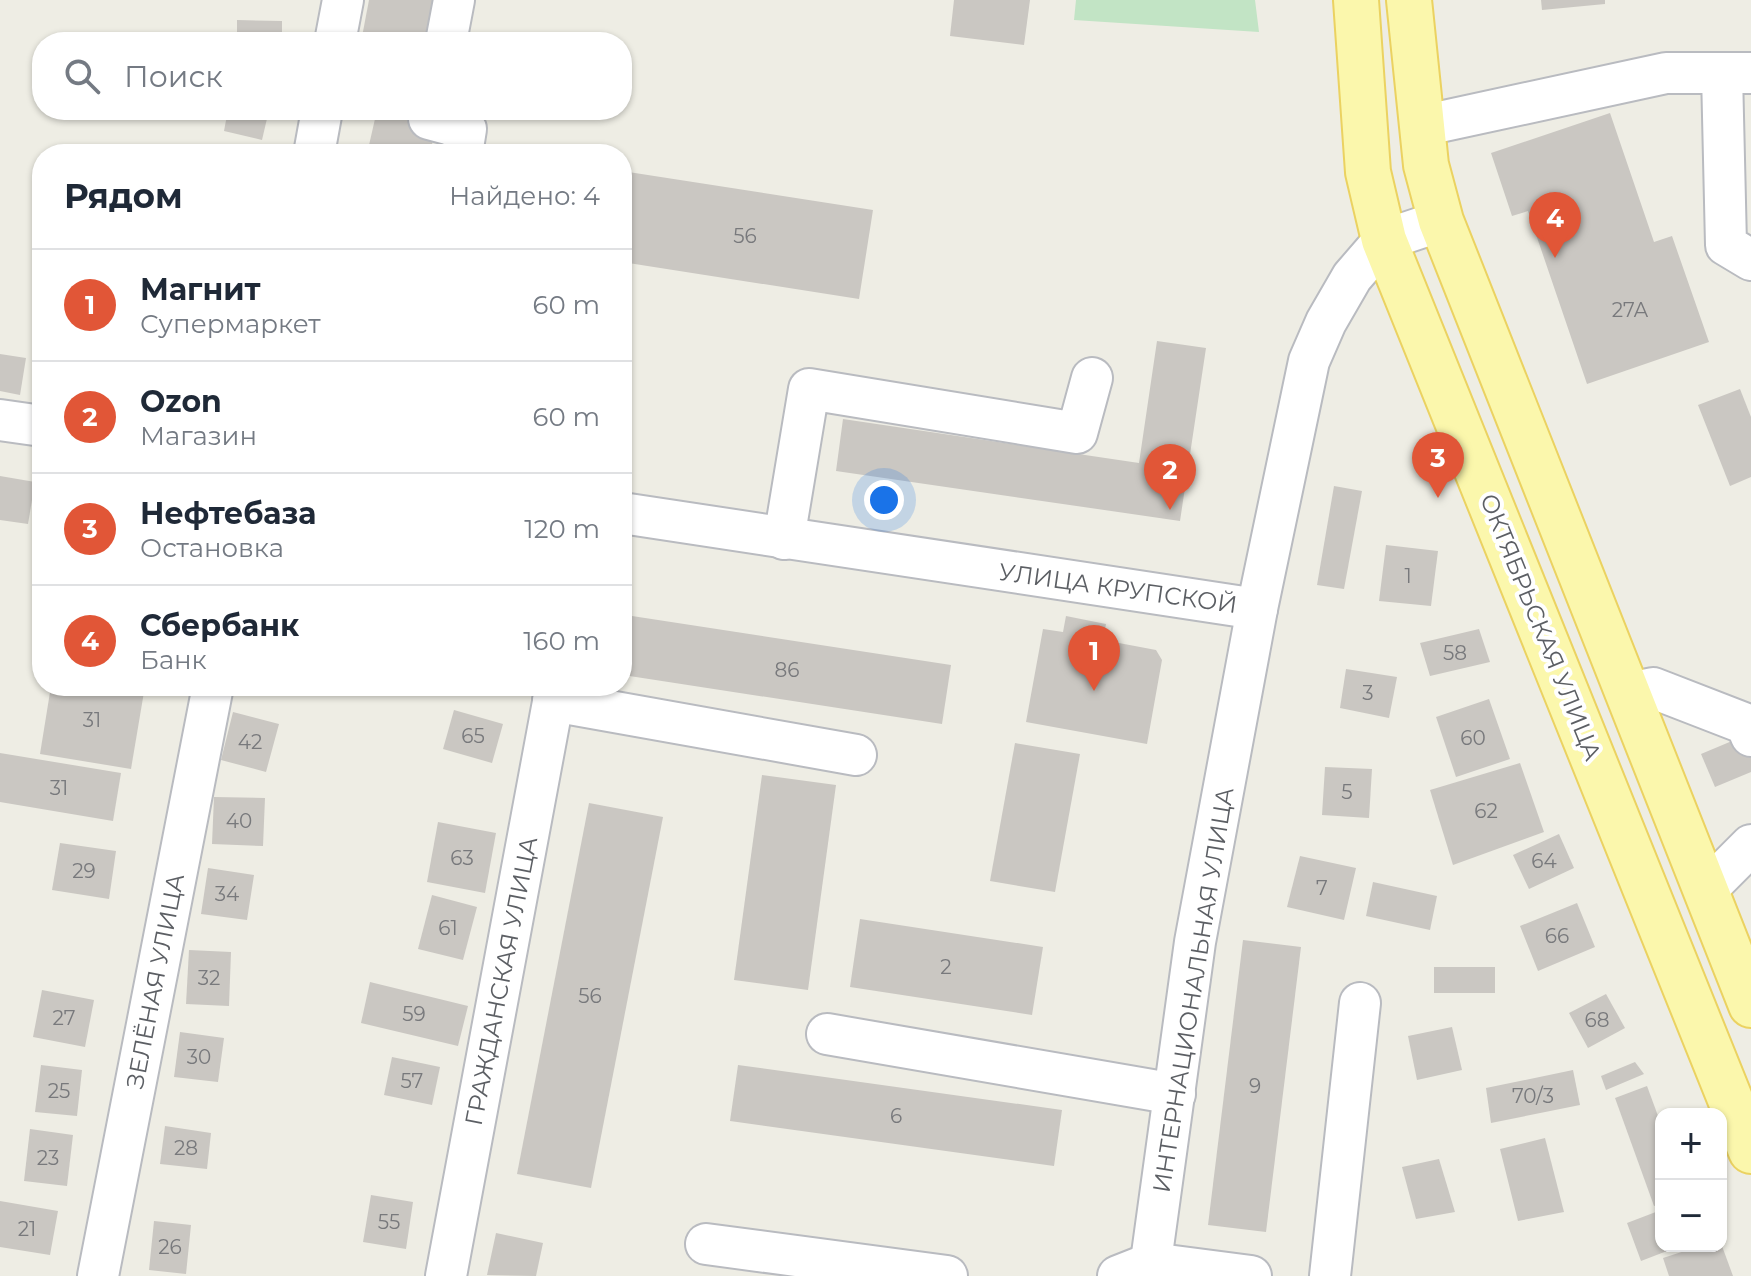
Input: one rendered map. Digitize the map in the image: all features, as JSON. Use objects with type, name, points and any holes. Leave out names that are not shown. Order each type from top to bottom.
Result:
[{"type":"main road","name":"ОКТЯБРЬСКАЯ УЛИЦА","points":[[1356,0],[1368,172],[1384,240],[1751,1151]]},
{"type":"main road","points":[[1409,0],[1426,165],[1441,221],[1751,1005]]},
{"type":"street","points":[[337,32],[343,0]]},
{"type":"street","points":[[448,32],[454,0]]},
{"type":"street","points":[[1421,126],[1666,73],[1737,73],[1726,245],[1751,260]]},
{"type":"street","points":[[316,144],[320,120]]},
{"type":"street","points":[[433,120],[466,129],[464,144]]},
{"type":"street","points":[[1384,240],[1441,221]]},
{"type":"street","name":"УЛИЦА КРУПСКОЙ","points":[[632,515],[1257,609],[1309,361],[1326,322],[1352,277],[1384,240]]},
{"type":"street","points":[[784,539],[809,389],[1077,433],[1092,378]]},
{"type":"street","points":[[0,420],[32,425]]},
{"type":"street","name":"ИНТЕРНАЦИОНАЛЬНАЯ УЛИЦА","points":[[1139,1272],[1175,1094],[1195,942],[1257,609]]},
{"type":"street","points":[[1628,693],[1653,688],[1746,724],[1751,736]]},
{"type":"street","name":"ЗЕЛЁНАЯ УЛИЦА","points":[[98,1276],[211,696]]},
{"type":"street","name":"ГРАЖДАНСКАЯ УЛИЦА","points":[[446,1276],[553,696]]},
{"type":"street","points":[[569,696],[856,755]]},
{"type":"street","points":[[1706,890],[1751,845]]},
{"type":"street","points":[[1330,1276],[1360,1003]]},
{"type":"street","points":[[827,1034],[1175,1094]]},
{"type":"street","points":[[706,1244],[947,1276]]},
{"type":"street","points":[[1139,1272],[1251,1276]]},
{"type":"green space","points":[[1076,0],[1255,0],[1259,32],[1074,20]]},
{"type":"building","points":[[369,0],[433,0],[426,32],[363,32]]},
{"type":"building","points":[[954,0],[1030,0],[1024,45],[950,36]]},
{"type":"building","points":[[1541,0],[1605,0],[1605,4],[1542,10]]},
{"type":"building","points":[[237,20],[282,21],[282,32],[237,32]]},
{"type":"building","points":[[1610,113],[1654,242],[1672,236],[1709,342],[1587,384],[1528,211],[1512,216],[1491,153]]},
{"type":"building","points":[[226,120],[267,120],[262,140],[224,131]]},
{"type":"building","points":[[375,120],[414,120],[436,125],[432,144],[369,144]]},
{"type":"building","points":[[632,173],[873,210],[859,299],[632,264]]},
{"type":"building","points":[[1157,341],[1206,348],[1180,521],[836,471],[843,419],[1139,463]]},
{"type":"building","points":[[0,354],[26,358],[20,395],[0,391]]},
{"type":"building","points":[[1740,389],[1751,417],[1751,477],[1730,486],[1698,405]]},
{"type":"building","points":[[0,476],[32,481],[28,524],[0,520]]},
{"type":"building","points":[[1334,486],[1362,491],[1344,589],[1317,585]]},
{"type":"building","points":[[1386,545],[1438,551],[1431,606],[1379,601]]},
{"type":"building","points":[[632,616],[951,665],[942,724],[632,676]]},
{"type":"building","points":[[1066,616],[1106,624],[1103,640],[1156,650],[1162,660],[1147,744],[1026,722],[1043,629],[1063,632]]},
{"type":"building","points":[[1479,629],[1490,662],[1430,676],[1420,643]]},
{"type":"building","points":[[1346,669],[1397,677],[1389,718],[1340,708]]},
{"type":"building","points":[[49,696],[143,696],[131,769],[40,754]]},
{"type":"building","points":[[1489,699],[1510,759],[1456,777],[1436,717]]},
{"type":"building","points":[[454,710],[503,724],[492,763],[443,749]]},
{"type":"building","points":[[233,712],[279,724],[266,772],[221,760]]},
{"type":"building","points":[[1751,733],[1751,772],[1715,787],[1701,754]]},
{"type":"building","points":[[1015,743],[1080,754],[1055,892],[990,881]]},
{"type":"building","points":[[0,753],[121,773],[113,821],[0,802]]},
{"type":"building","points":[[1520,763],[1544,832],[1453,865],[1430,790]]},
{"type":"building","points":[[1325,767],[1372,769],[1369,818],[1322,815]]},
{"type":"building","points":[[762,775],[836,785],[808,990],[734,980]]},
{"type":"building","points":[[214,797],[265,798],[263,846],[212,844]]},
{"type":"building","points":[[589,803],[663,817],[591,1188],[517,1174]]},
{"type":"building","points":[[438,822],[496,833],[485,893],[427,882]]},
{"type":"building","points":[[1559,834],[1574,868],[1529,889],[1513,855]]},
{"type":"building","points":[[60,843],[116,851],[109,899],[52,890]]},
{"type":"building","points":[[1300,856],[1356,868],[1344,920],[1287,907]]},
{"type":"building","points":[[208,868],[254,875],[247,920],[201,914]]},
{"type":"building","points":[[1373,882],[1437,896],[1430,930],[1366,916]]},
{"type":"building","points":[[432,895],[477,907],[463,960],[418,949]]},
{"type":"building","points":[[1577,903],[1595,947],[1538,971],[1520,926]]},
{"type":"building","points":[[860,919],[1043,947],[1032,1015],[850,987]]},
{"type":"building","points":[[1243,940],[1301,947],[1266,1232],[1208,1225]]},
{"type":"building","points":[[189,950],[231,952],[229,1006],[186,1004]]},
{"type":"building","points":[[1434,967],[1495,967],[1495,993],[1434,993]]},
{"type":"building","points":[[370,982],[468,1006],[458,1046],[361,1023]]},
{"type":"building","points":[[42,990],[94,1000],[85,1047],[33,1037]]},
{"type":"building","points":[[1606,994],[1625,1028],[1588,1048],[1569,1013]]},
{"type":"building","points":[[1452,1027],[1462,1070],[1417,1080],[1408,1036]]},
{"type":"building","points":[[180,1032],[224,1038],[218,1082],[174,1077]]},
{"type":"building","points":[[392,1057],[440,1067],[432,1105],[384,1095]]},
{"type":"building","points":[[1635,1062],[1644,1074],[1606,1090],[1601,1076]]},
{"type":"building","points":[[41,1065],[82,1070],[77,1116],[35,1112]]},
{"type":"building","points":[[738,1065],[1062,1110],[1054,1166],[730,1121]]},
{"type":"building","points":[[1573,1070],[1580,1105],[1491,1123],[1486,1088]]},
{"type":"building","points":[[1647,1086],[1655,1108],[1655,1206],[1654,1206],[1615,1098]]},
{"type":"building","points":[[165,1126],[211,1133],[207,1169],[160,1164]]},
{"type":"building","points":[[30,1129],[73,1135],[67,1186],[24,1181]]},
{"type":"building","points":[[1545,1138],[1564,1212],[1518,1221],[1500,1149]]},
{"type":"building","points":[[1439,1159],[1455,1212],[1416,1219],[1402,1167]]},
{"type":"building","points":[[371,1195],[413,1202],[406,1249],[363,1242]]},
{"type":"building","points":[[0,1201],[58,1211],[50,1255],[0,1247]]},
{"type":"building","points":[[1655,1212],[1655,1252],[1664,1252],[1641,1261],[1627,1223]]},
{"type":"building","points":[[154,1221],[191,1225],[186,1274],[149,1270]]},
{"type":"building","points":[[496,1233],[543,1243],[536,1276],[487,1275]]},
{"type":"building","points":[[1682,1252],[1724,1252],[1733,1276],[1669,1276],[1663,1258]]},
{"type":"place","name":"Сбербанк","points":[[1555,258]]},
{"type":"place","name":"Нефтебаза","points":[[1438,498]]},
{"type":"place","name":"Ozon","points":[[1170,510]]},
{"type":"place","name":"Магнит","points":[[1094,691]]}]
